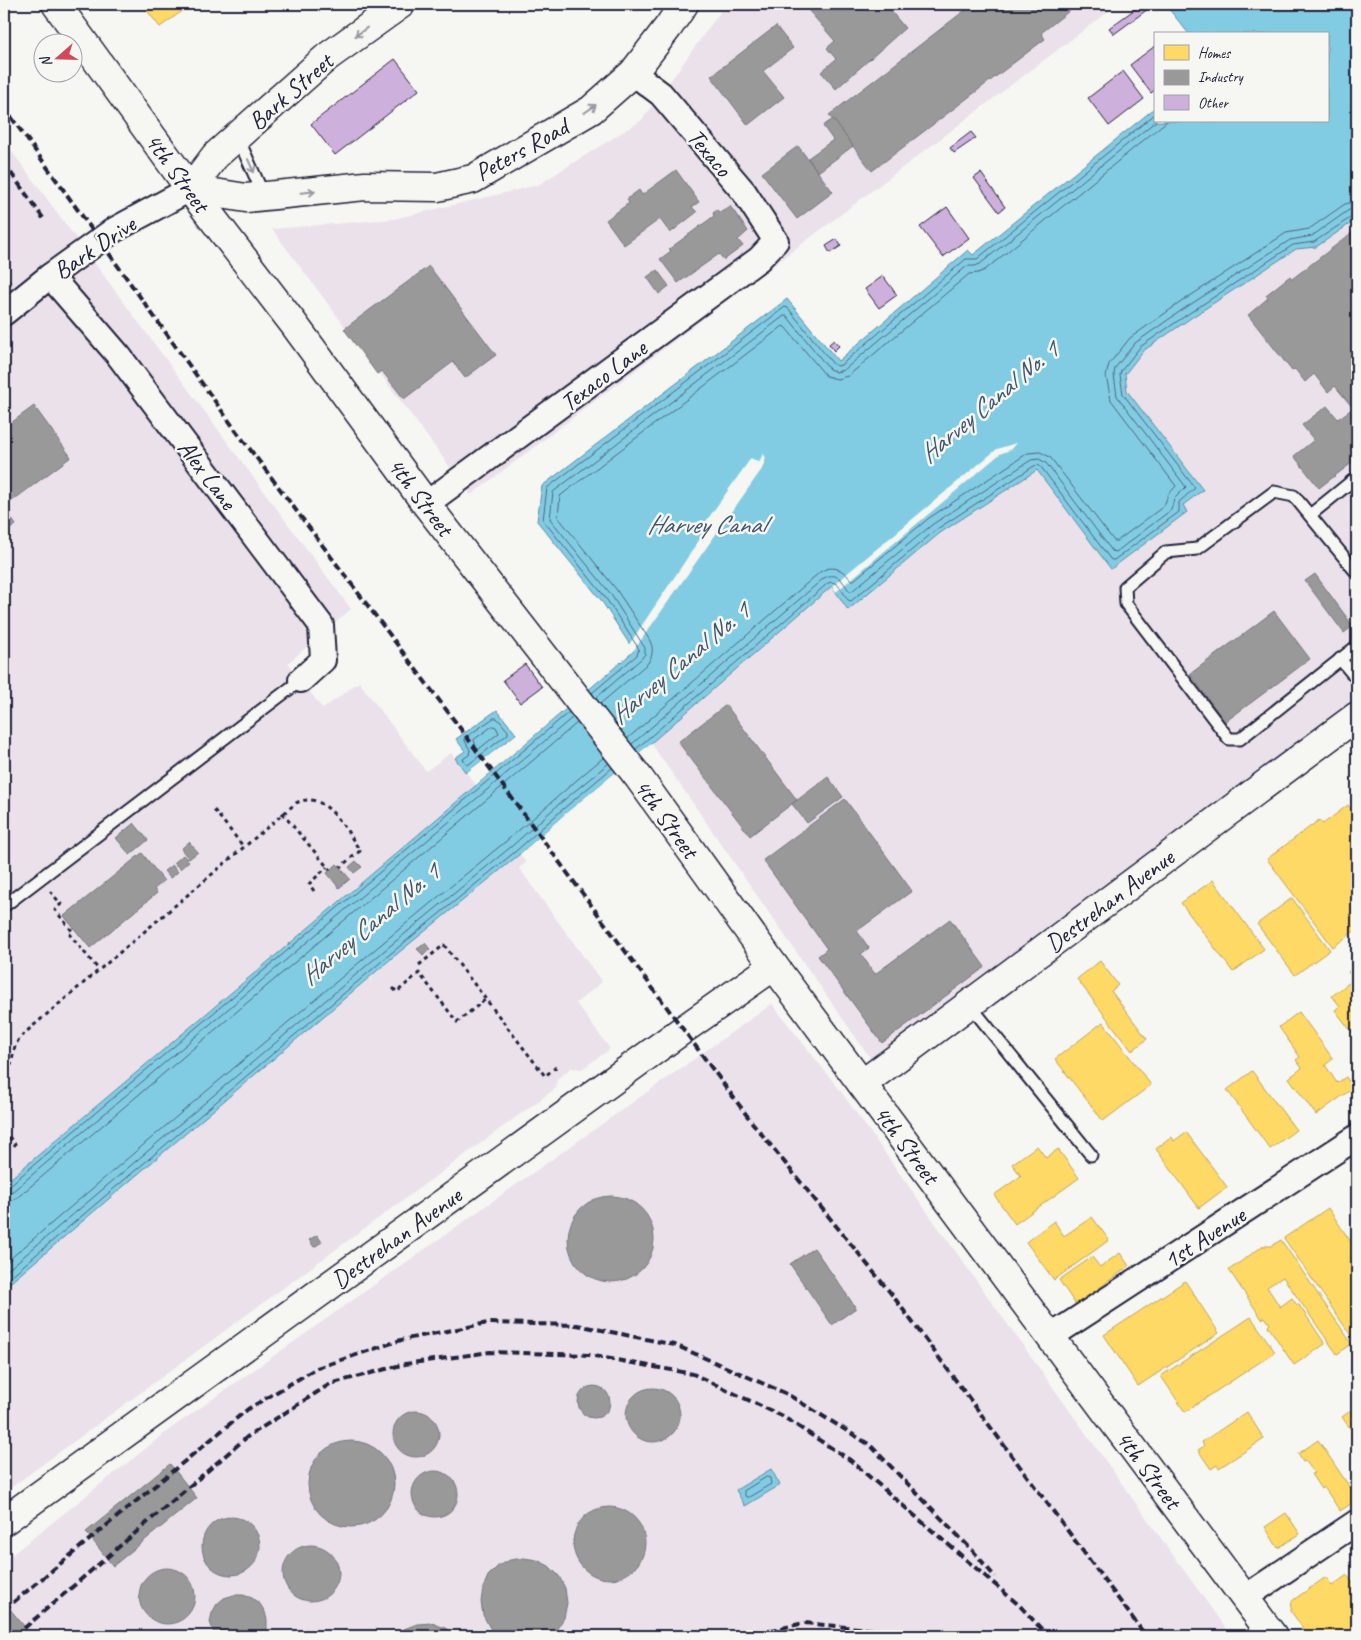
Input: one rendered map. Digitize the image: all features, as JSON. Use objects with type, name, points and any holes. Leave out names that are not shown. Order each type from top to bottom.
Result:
[{"type":"main road","name":"4th Street","points":[[56,4],[190,189],[293,323],[426,504],[639,778],[774,966],[1273,1636]]},
{"type":"main road","name":"Bark Street","points":[[190,189],[214,156],[327,57],[401,4]]},
{"type":"main road","name":"Peters Road","points":[[190,189],[246,198],[365,186],[436,186],[473,178],[591,110],[634,73],[684,4]]},
{"type":"main road","name":"Destrehan Avenue","points":[[862,1084],[1357,716]]},
{"type":"main road","name":"Destrehan Avenue","points":[[11,1516],[684,1029],[774,966]]},
{"type":"street","name":"Texaco","points":[[634,73],[661,94],[744,192],[776,241]]},
{"type":"street","name":"Bark Drive","points":[[4,313],[50,276],[114,230],[190,189]]},
{"type":"street","name":"Texaco Lane","points":[[426,504],[759,259],[776,241]]},
{"type":"street","name":"Alex Lane","points":[[50,276],[119,356],[321,625],[323,660],[301,680]]},
{"type":"street","name":"1st Avenue","points":[[1050,1336],[1357,1137]]},
{"type":"street","points":[[1244,1598],[1357,1522]]},
{"type":"lane","points":[[238,136],[264,196]]},
{"type":"lane","points":[[1310,514],[1357,477]]},
{"type":"lane","points":[[1357,573],[1294,496],[1274,492],[1197,549],[1166,552],[1125,587],[1126,604],[1229,739],[1240,739],[1357,646]]},
{"type":"lane","points":[[1340,659],[1357,679]]},
{"type":"lane","points":[[4,906],[301,680]]},
{"type":"lane","points":[[969,1004],[1091,1155]]},
{"type":"path","points":[[4,1097],[15,1046],[20,1037],[282,813],[301,800],[316,800],[323,803],[340,822],[360,851],[340,867]]},
{"type":"path","points":[[214,810],[243,846]]},
{"type":"path","points":[[282,813],[329,868],[309,884],[314,891]]},
{"type":"path","points":[[40,879],[61,904],[55,910],[73,932],[70,935],[99,970]]},
{"type":"path","points":[[419,965],[444,945],[545,1076],[556,1067]]},
{"type":"path","points":[[393,988],[396,992],[419,973],[457,1022],[486,999]]},
{"type":"path","points":[[4,1130],[16,1144],[14,1146]]},
{"type":"shaded area","points":[[726,4],[1118,4],[471,495],[272,229],[394,219],[538,185],[642,120]]},
{"type":"shaded area","points":[[4,141],[351,609],[288,663],[323,709],[359,682],[426,771],[451,753],[476,785],[4,1184]]},
{"type":"shaded area","points":[[1357,219],[1357,702],[1049,928],[873,1062],[651,743],[832,586],[848,610],[940,533],[1037,470],[1112,569],[1187,512],[1183,505],[1203,490],[1127,391],[1125,374],[1143,351],[1191,318],[1296,249],[1316,247]]},
{"type":"shaded area","points":[[520,854],[526,863],[519,868],[602,982],[576,1003],[610,1049],[582,1069],[571,1068],[557,1079],[556,1088],[9,1489],[4,1483],[4,1288],[392,958]]},
{"type":"shaded area","points":[[772,1004],[839,1089],[1231,1636],[4,1636],[4,1561],[169,1430]]},
{"type":"water","name":"Harvey Canal","points":[[1165,4],[1357,4],[1357,219],[1316,247],[1296,249],[1191,318],[1143,351],[1125,374],[1127,391],[1203,490],[1183,505],[1187,512],[1111,569],[1037,470],[940,533],[848,610],[832,586],[651,743],[566,813],[520,854],[392,958],[4,1288],[4,1184],[634,651],[601,600],[537,521],[542,486],[787,299],[838,361],[968,250],[973,255],[1154,109],[1154,122],[1328,122],[1328,32],[1187,32]]},
{"type":"water","points":[[497,710],[516,734],[466,773],[455,758],[465,751],[456,739]]},
{"type":"water","points":[[771,1469],[780,1485],[745,1506],[736,1490]]},
{"type":"pier","points":[[1016,443],[1012,449],[1000,454],[836,592],[832,586],[997,449]]},
{"type":"pier","points":[[763,453],[766,458],[762,469],[634,650],[476,785],[474,783],[631,650],[628,646],[706,530],[702,527],[751,458],[759,463]]},
{"type":"pier","points":[[518,733],[518,736],[468,775],[466,773]]},
{"type":"pier","points":[[651,743],[653,745],[521,856],[520,854],[566,813]]},
{"type":"building: Homes","points":[[142,4],[192,4],[160,27]]},
{"type":"building: Homes","points":[[1348,805],[1357,817],[1357,929],[1333,947],[1267,859],[1319,820],[1323,824]]},
{"type":"building: Homes","points":[[1213,880],[1264,949],[1233,972],[1181,903]]},
{"type":"building: Homes","points":[[1292,898],[1330,950],[1295,975],[1257,924]]},
{"type":"building: Homes","points":[[1100,961],[1118,985],[1111,991],[1147,1039],[1132,1051],[1077,979]]},
{"type":"building: Homes","points":[[1357,966],[1357,1039],[1335,1010],[1340,1006],[1332,996],[1354,979],[1348,972]]},
{"type":"building: Homes","points":[[1299,1012],[1333,1059],[1325,1065],[1337,1083],[1346,1077],[1353,1088],[1316,1115],[1289,1078],[1302,1068],[1296,1060],[1300,1057],[1279,1027]]},
{"type":"building: Homes","points":[[1103,1022],[1151,1085],[1103,1121],[1055,1059]]},
{"type":"building: Homes","points":[[1252,1071],[1296,1130],[1270,1149],[1227,1090]]},
{"type":"building: Homes","points":[[1186,1132],[1227,1187],[1199,1208],[1156,1149],[1172,1137],[1174,1141]]},
{"type":"building: Homes","points":[[1037,1146],[1046,1158],[1058,1149],[1079,1178],[1015,1224],[994,1195],[1021,1176],[1012,1164]]},
{"type":"building: Homes","points":[[1328,1208],[1357,1251],[1357,1338],[1354,1340],[1284,1238]]},
{"type":"building: Homes","points":[[1092,1217],[1109,1240],[1054,1280],[1026,1242],[1054,1221],[1064,1236]]},
{"type":"building: Homes","points":[[1281,1240],[1352,1344],[1337,1354],[1283,1277],[1267,1287],[1280,1307],[1292,1298],[1299,1305],[1325,1344],[1294,1365],[1268,1326],[1270,1324],[1265,1317],[1262,1319],[1229,1270],[1263,1246],[1271,1246]]},
{"type":"building: Homes","points":[[1120,1253],[1129,1266],[1076,1305],[1059,1280],[1092,1257],[1100,1267]]},
{"type":"building: Homes","points":[[1185,1281],[1219,1333],[1138,1386],[1104,1335]]},
{"type":"building: Homes","points":[[1251,1317],[1275,1352],[1185,1412],[1161,1376]]},
{"type":"building: Homes","points":[[1357,1406],[1357,1438],[1342,1417]]},
{"type":"building: Homes","points":[[1247,1412],[1264,1439],[1219,1468],[1217,1465],[1211,1469],[1198,1450],[1204,1446],[1202,1442]]},
{"type":"building: Homes","points":[[1318,1440],[1355,1495],[1352,1497],[1355,1501],[1340,1511],[1324,1487],[1321,1489],[1311,1474],[1314,1473],[1306,1461],[1303,1462],[1298,1454]]},
{"type":"building: Homes","points":[[1286,1513],[1300,1534],[1278,1548],[1265,1527]]},
{"type":"building: Homes","points":[[1347,1575],[1357,1589],[1357,1636],[1308,1636],[1291,1611],[1292,1601],[1326,1577],[1332,1586]]},
{"type":"building: Industry","points":[[803,4],[874,4],[879,9],[885,4],[905,28],[836,89],[821,72],[836,59],[827,48],[835,41]]},
{"type":"building: Industry","points":[[973,4],[1078,4],[1041,33],[1045,39],[872,171],[829,115]]},
{"type":"building: Industry","points":[[776,26],[793,48],[763,71],[784,97],[748,125],[711,76]]},
{"type":"building: Industry","points":[[833,119],[853,146],[818,172],[808,158],[833,140],[823,126]]},
{"type":"building: Industry","points":[[798,146],[833,192],[797,219],[762,173]]},
{"type":"building: Industry","points":[[676,170],[699,202],[692,207],[697,212],[670,233],[660,219],[624,245],[606,220],[629,203],[627,199],[639,190],[642,195]]},
{"type":"building: Industry","points":[[730,206],[748,231],[738,240],[743,246],[724,260],[719,254],[678,283],[660,259],[671,251],[669,249],[714,216],[713,213],[717,210],[719,212],[723,211]]},
{"type":"building: Industry","points":[[1357,229],[1357,459],[1319,488],[1294,456],[1314,440],[1302,425],[1327,406],[1338,419],[1353,408],[1335,386],[1328,392],[1314,374],[1305,382],[1295,369],[1292,371],[1248,315],[1268,298],[1266,295],[1290,276],[1292,279]]},
{"type":"building: Industry","points":[[429,266],[496,355],[465,378],[453,362],[404,399],[382,371],[377,374],[344,329]]},
{"type":"building: Industry","points":[[657,270],[669,286],[659,294],[647,277]]},
{"type":"building: Industry","points":[[7,277],[12,284],[5,289],[4,279]]},
{"type":"building: Industry","points":[[34,406],[71,457],[4,507],[4,428]]},
{"type":"building: Industry","points":[[4,508],[16,525],[4,533]]},
{"type":"building: Industry","points":[[1315,574],[1353,626],[1344,633],[1305,581]]},
{"type":"building: Industry","points":[[1274,611],[1310,659],[1225,722],[1190,674]]},
{"type":"building: Industry","points":[[726,705],[797,800],[750,836],[678,742]]},
{"type":"building: Industry","points":[[828,777],[843,797],[807,823],[792,804]]},
{"type":"building: Industry","points":[[845,799],[912,891],[857,931],[869,948],[861,954],[875,974],[950,919],[985,967],[882,1043],[818,956],[827,949],[763,860]]},
{"type":"building: Industry","points":[[134,823],[148,840],[130,855],[116,838]]},
{"type":"building: Industry","points":[[189,842],[198,852],[189,859],[181,849]]},
{"type":"building: Industry","points":[[142,853],[164,881],[154,889],[157,893],[90,948],[64,916]]},
{"type":"building: Industry","points":[[183,855],[189,861],[180,869],[174,863]]},
{"type":"building: Industry","points":[[356,861],[362,867],[354,873],[349,867]]},
{"type":"building: Industry","points":[[337,864],[350,879],[339,888],[327,873]]},
{"type":"building: Industry","points":[[172,865],[178,872],[170,878],[164,871]]},
{"type":"building: Industry","points":[[425,943],[430,949],[423,955],[417,949]]},
{"type":"building: Industry","points":[[611,1196],[627,1200],[641,1209],[650,1223],[654,1239],[650,1255],[641,1269],[627,1278],[611,1282],[595,1278],[581,1269],[572,1255],[568,1239],[572,1223],[581,1209],[595,1200]]},
{"type":"building: Industry","points":[[317,1235],[322,1242],[314,1247],[309,1240]]},
{"type":"building: Industry","points":[[814,1248],[856,1308],[832,1325],[790,1264]]},
{"type":"building: Industry","points":[[594,1386],[606,1390],[610,1402],[606,1414],[594,1418],[582,1414],[578,1402],[582,1390]]},
{"type":"building: Industry","points":[[653,1388],[663,1390],[672,1396],[678,1405],[680,1415],[678,1425],[672,1434],[663,1440],[653,1442],[643,1440],[634,1434],[628,1425],[626,1415],[628,1405],[634,1396],[643,1390]]},
{"type":"building: Industry","points":[[411,1411],[421,1411],[435,1421],[439,1434],[435,1447],[429,1453],[421,1457],[411,1457],[397,1447],[393,1439],[393,1429],[403,1415]]},
{"type":"building: Industry","points":[[351,1441],[367,1444],[375,1448],[387,1460],[391,1468],[394,1484],[391,1500],[387,1508],[375,1520],[367,1524],[351,1527],[335,1524],[327,1520],[315,1508],[311,1500],[308,1484],[311,1468],[315,1460],[327,1448],[335,1444]]},
{"type":"building: Industry","points":[[170,1464],[197,1498],[113,1566],[86,1532]]},
{"type":"building: Industry","points":[[435,1471],[448,1475],[454,1481],[458,1494],[454,1507],[448,1513],[435,1517],[422,1513],[416,1507],[412,1494],[416,1481],[422,1475]]},
{"type":"building: Industry","points":[[609,1507],[629,1513],[639,1523],[645,1543],[639,1563],[629,1573],[609,1579],[589,1573],[579,1563],[573,1543],[579,1523],[589,1513]]},
{"type":"building: Industry","points":[[231,1517],[247,1522],[255,1530],[260,1546],[255,1562],[247,1570],[231,1575],[215,1570],[207,1562],[202,1546],[207,1530],[215,1522]]},
{"type":"building: Industry","points":[[311,1545],[322,1547],[331,1553],[337,1562],[339,1573],[337,1584],[331,1593],[322,1599],[311,1601],[300,1599],[291,1593],[285,1584],[283,1573],[285,1562],[291,1553],[300,1547]]},
{"type":"building: Industry","points":[[524,1558],[537,1560],[549,1566],[559,1576],[565,1588],[567,1603],[564,1618],[556,1630],[548,1636],[499,1636],[490,1628],[483,1615],[481,1602],[483,1588],[488,1576],[498,1566],[510,1560]]},
{"type":"building: Industry","points":[[167,1568],[182,1573],[190,1581],[195,1596],[190,1611],[182,1619],[167,1624],[152,1619],[144,1611],[139,1596],[144,1581],[152,1573]]},
{"type":"building: Industry","points":[[234,1595],[252,1598],[260,1604],[267,1620],[267,1630],[264,1636],[215,1636],[210,1622],[212,1613],[217,1604],[224,1598]]},
{"type":"building: Industry","points":[[4,1602],[29,1632],[24,1636],[4,1636]]},
{"type":"building: Industry","points":[[432,1623],[445,1628],[457,1636],[395,1636],[404,1629],[417,1624]]},
{"type":"building: Other","points":[[1142,4],[1148,9],[1114,34],[1109,28]]},
{"type":"building: Other","points":[[1154,47],[1154,91],[1151,93],[1130,65]]},
{"type":"building: Other","points":[[395,59],[419,90],[335,155],[311,124]]},
{"type":"building: Other","points":[[1123,71],[1144,99],[1109,126],[1088,98]]},
{"type":"building: Other","points":[[971,132],[976,138],[954,153],[950,148]]},
{"type":"building: Other","points":[[981,173],[1005,207],[999,212],[974,178]]},
{"type":"building: Other","points":[[947,207],[969,238],[943,257],[920,227]]},
{"type":"building: Other","points":[[837,239],[841,246],[830,253],[826,246]]},
{"type":"building: Other","points":[[883,276],[897,295],[879,308],[865,289]]},
{"type":"building: Other","points":[[834,340],[839,346],[834,351],[829,344]]},
{"type":"building: Other","points":[[525,664],[542,687],[520,703],[503,680]]},
{"type":"railway","points":[[4,107],[237,432],[463,732],[751,1121],[893,1296],[1146,1636]]},
{"type":"railway","points":[[4,163],[43,218]]},
{"type":"railway","points":[[4,1610],[248,1409],[317,1368],[401,1340],[488,1323],[577,1325],[675,1345],[787,1394],[870,1445],[974,1552],[995,1577]]},
{"type":"railway","points":[[15,1636],[247,1437],[330,1384],[405,1364],[490,1352],[589,1355],[693,1374],[782,1416],[850,1460],[1020,1606],[1048,1636]]},
{"type":"railway","points":[[746,1636],[804,1623],[922,1636]]},
{"type":"water label","name":"Harvey Canal No. 1","points":[[988,402]]},
{"type":"water label","name":"Harvey Canal No. 1","points":[[679,663]]},
{"type":"water label","name":"Harvey Canal No. 1","points":[[369,924]]}]
